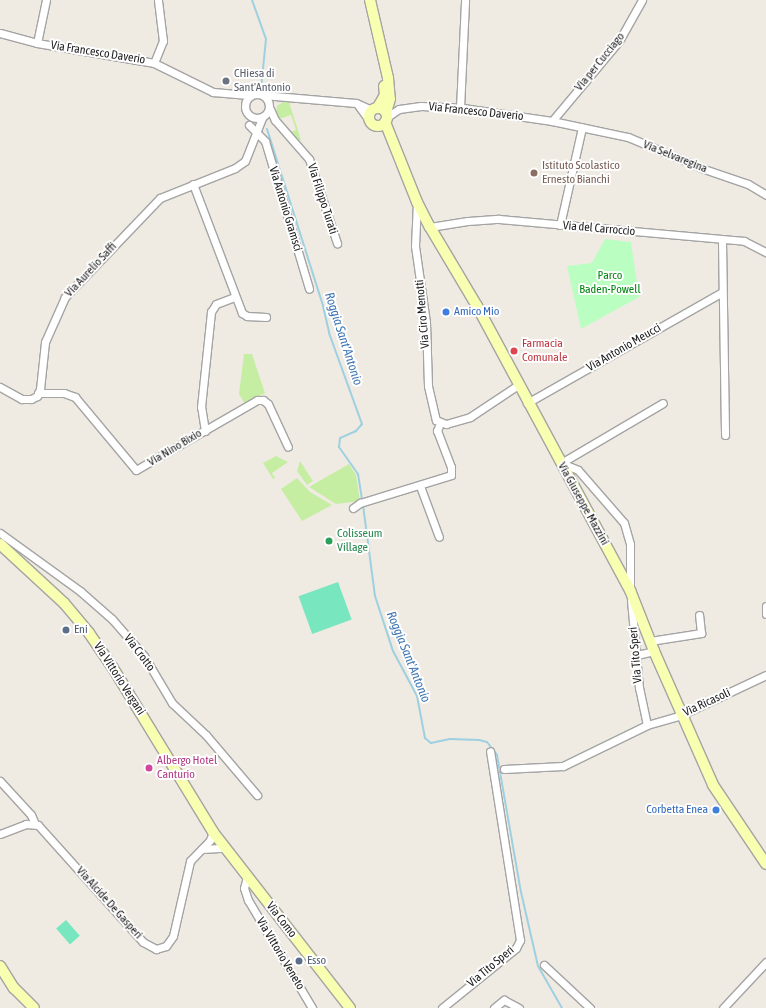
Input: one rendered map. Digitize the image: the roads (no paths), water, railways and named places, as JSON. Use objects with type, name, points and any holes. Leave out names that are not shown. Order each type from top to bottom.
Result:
[{"type":"main road","points":[[370,0],[380,44],[385,95],[379,116]]},
{"type":"main road","name":"Via Giuseppe Mazzini","points":[[379,116],[395,147],[417,202],[430,227],[477,306],[527,403],[630,590],[654,652],[713,785],[766,864]]},
{"type":"main road","name":"Via Vittorio Vergani","points":[[0,544],[64,603],[89,633],[113,668],[213,832]]},
{"type":"main road","name":"Via Como","points":[[213,832],[350,1008]]},
{"type":"main road","points":[[0,966],[14,988],[34,1008]]},
{"type":"street","points":[[36,44],[46,0]]},
{"type":"street","points":[[154,62],[164,41],[158,0]]},
{"type":"street","points":[[460,108],[466,0]]},
{"type":"street","name":"Via per Cucciago","points":[[552,120],[619,41],[642,0]]},
{"type":"street","name":"Via Francesco Daverio","points":[[0,33],[36,44],[154,62],[213,92],[251,95]]},
{"type":"street","points":[[239,94],[246,102],[250,150]]},
{"type":"street","points":[[246,102],[251,95],[263,95],[356,103],[379,116]]},
{"type":"street","points":[[263,95],[270,108]]},
{"type":"street","points":[[248,115],[263,117],[270,108],[284,96]]},
{"type":"street","points":[[356,103],[379,116]]},
{"type":"street","name":"Via Francesco Daverio","points":[[379,116],[399,109],[421,106],[460,108],[552,120]]},
{"type":"street","name":"Via Filippo Turati","points":[[270,108],[275,120],[309,159],[337,243]]},
{"type":"street","name":"Via Filippo Turati","points":[[263,117],[275,120]]},
{"type":"street","name":"Via Aurelio Saffi","points":[[38,393],[45,342],[65,297],[156,201],[193,184],[240,166],[250,150],[256,131],[263,117]]},
{"type":"street","name":"Via Selvaregina","points":[[552,120],[628,137],[704,170],[748,184],[766,195]]},
{"type":"street","name":"Via Antonio Gramsci","points":[[249,125],[265,142],[309,290]]},
{"type":"street","points":[[560,225],[582,127]]},
{"type":"street","points":[[193,184],[234,297],[242,313],[247,316],[266,317]]},
{"type":"street","name":"Via Ciro Menotti","points":[[353,508],[363,502],[420,486],[451,475],[451,467],[437,431],[440,423],[436,420],[428,386],[426,322],[415,246],[417,202]]},
{"type":"street","name":"Via del Carroccio","points":[[430,227],[468,221],[499,219],[722,241],[744,241],[766,252]]},
{"type":"street","points":[[722,241],[726,435]]},
{"type":"street","name":"Via Antonio Meucci","points":[[527,403],[722,292]]},
{"type":"street","points":[[205,431],[201,407],[211,312],[216,304],[234,297]]},
{"type":"street","points":[[440,423],[446,424],[470,417],[518,385]]},
{"type":"street","points":[[0,387],[27,400],[38,393]]},
{"type":"street","name":"Via Nino Bixio","points":[[38,393],[64,393],[75,397],[136,470],[257,400],[263,400],[270,409],[288,447]]},
{"type":"street","points":[[560,463],[663,403]]},
{"type":"street","name":"Via Tito Speri","points":[[560,463],[578,470],[624,523],[630,544],[630,590],[639,688],[647,725]]},
{"type":"street","points":[[420,486],[439,537]]},
{"type":"street","name":"Via Crotto","points":[[0,533],[80,591],[112,619],[144,656],[172,703],[206,735],[257,795]]},
{"type":"street","points":[[766,606],[766,614]]},
{"type":"street","points":[[650,641],[701,633],[699,615]]},
{"type":"street","points":[[637,655],[654,652]]},
{"type":"street","name":"Via Ricasoli","points":[[647,725],[681,715],[766,675]]},
{"type":"street","points":[[504,769],[563,766],[647,725]]},
{"type":"street","name":"Via Tito Speri","points":[[442,1008],[516,948],[520,940],[490,751]]},
{"type":"street","name":"Via Alcide De Gasperi","points":[[0,781],[31,815],[35,824],[41,827],[143,942],[156,949],[166,946],[173,936],[190,861],[210,840],[213,832]]},
{"type":"street","points":[[0,834],[26,824],[35,824]]},
{"type":"street","points":[[200,850],[214,847],[224,848]]},
{"type":"street","name":"Via Vittorio Veneto","points":[[247,877],[244,888],[248,900],[312,1008]]},
{"type":"street","points":[[723,1008],[766,962]]},
{"type":"street","points":[[544,965],[590,1008]]},
{"type":"street","points":[[494,1008],[504,1000],[519,1008]]},
{"type":"waterway","name":"Roggia Sant'Antonio","points":[[252,0],[266,39],[261,88]]},
{"type":"waterway","name":"Roggia Sant'Antonio","points":[[267,129],[323,306],[329,333],[362,424],[356,431],[340,438],[339,447],[358,474],[362,500]]},
{"type":"waterway","name":"Roggia Sant'Antonio","points":[[363,505],[375,596],[393,651],[417,696],[425,738],[431,743],[450,739],[479,740],[487,742],[497,755],[521,892],[538,966],[562,1008]]},
{"type":"place","name":"CHiesa di Sant'Antonio","points":[[226,81]]},
{"type":"place","name":"Istituto Scolastico Ernesto Bianchi","points":[[534,173]]},
{"type":"place","name":"Amico Mio","points":[[446,312]]},
{"type":"place","name":"Farmacia Comunale","points":[[514,351]]},
{"type":"place","name":"Colisseum Village","points":[[329,541]]},
{"type":"place","name":"Eni","points":[[66,630]]},
{"type":"place","name":"Albergo Hotel Canturio","points":[[149,768]]},
{"type":"place","name":"Corbetta Enea","points":[[716,810]]},
{"type":"place","name":"Esso","points":[[299,961]]},
{"type":"park label","name":"Parco Baden-Powell","points":[[610,283]]}]
